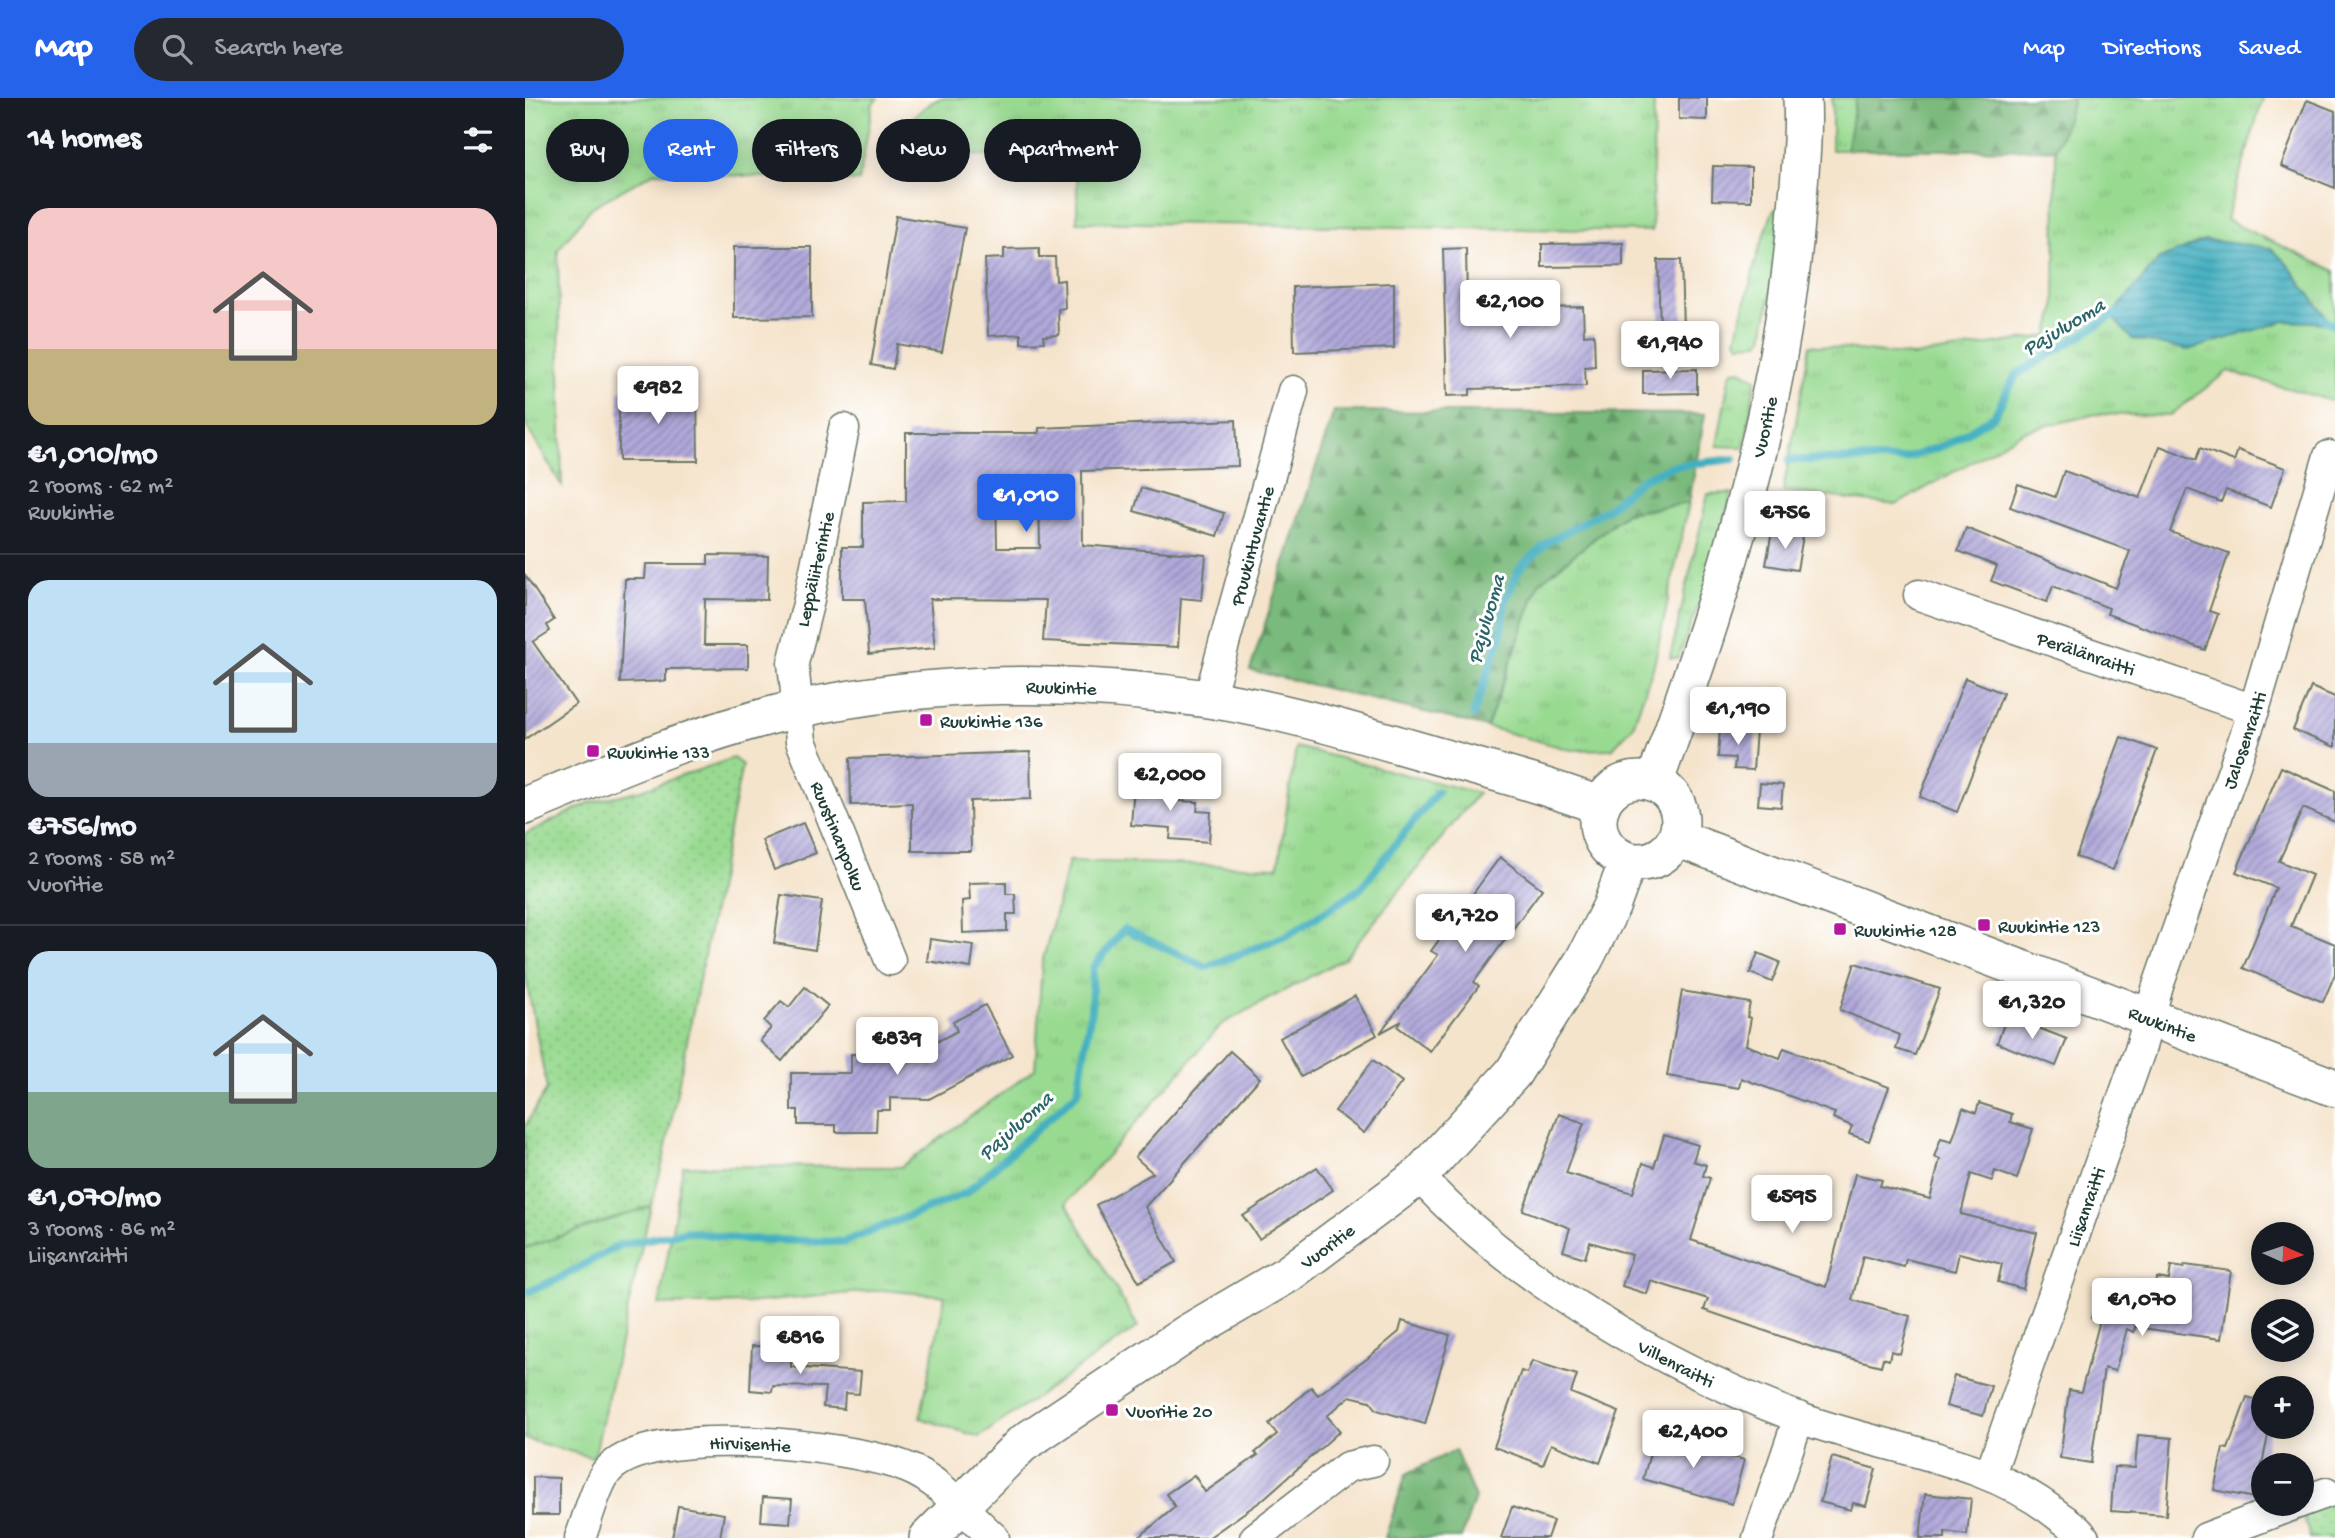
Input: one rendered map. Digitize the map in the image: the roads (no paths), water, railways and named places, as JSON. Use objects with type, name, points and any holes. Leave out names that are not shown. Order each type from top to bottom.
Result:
[{"type":"street","name":"Vuoritie","points":[[1654,783],[1736,539],[1760,441],[1789,289],[1802,98]]},
{"type":"street","name":"Pruukintuvantie","points":[[1209,699],[1293,391]]},
{"type":"street","name":"Leppäliiterintie","points":[[797,709],[793,663],[844,429]]},
{"type":"street","name":"Jalosenraitti","points":[[2148,1019],[2254,710],[2329,456]]},
{"type":"street","name":"Perälänraitti","points":[[1919,595],[2254,710]]},
{"type":"street","name":"Ruukintie","points":[[525,806],[670,746],[797,709],[884,694],[1066,685],[1209,699],[1338,727],[1558,790],[1601,806]]},
{"type":"street","name":"Ruustinanpolku","points":[[797,709],[801,741],[890,960]]},
{"type":"street","points":[[1629,781],[1654,783],[1666,789],[1679,812],[1677,838],[1662,856],[1651,861],[1628,862],[1610,851],[1599,833],[1601,806],[1607,795],[1629,781]]},
{"type":"street","name":"Ruukintie","points":[[1677,838],[2335,1088]]},
{"type":"street","name":"Vuoritie","points":[[928,1538],[958,1505],[1022,1444],[1188,1333],[1288,1274],[1419,1176],[1513,1073],[1584,960],[1611,906],[1628,862]]},
{"type":"street","name":"Liisanraitti","points":[[1990,1474],[2148,1019]]},
{"type":"street","name":"Villenraitti","points":[[1419,1176],[1438,1197],[1502,1253],[1597,1318],[1696,1371],[1799,1418],[1990,1474],[2047,1506],[2084,1538]]},
{"type":"street","points":[[1758,1538],[1799,1418]]},
{"type":"street","name":"Hirvisentie","points":[[580,1538],[606,1472],[639,1450],[717,1439],[831,1450],[906,1466],[939,1487],[994,1538]]},
{"type":"street","points":[[1255,1538],[1347,1467],[1373,1461]]},
{"type":"street","points":[[2206,1538],[2264,1516]]},
{"type":"water","points":[[2206,240],[2271,248],[2288,265],[2331,323],[2285,321],[2188,350],[2132,339],[2111,316],[2159,259]]},
{"type":"waterway","name":"Pajuluoma","points":[[1789,460],[1904,459],[1948,444],[1994,416],[2016,375],[2119,312]]},
{"type":"waterway","name":"Pajuluoma","points":[[2322,318],[2335,325]]},
{"type":"waterway","name":"Pajuluoma","points":[[1473,715],[1501,636],[1505,602],[1519,569],[1548,542],[1607,509],[1642,479],[1672,466],[1734,459]]},
{"type":"waterway","name":"Pajuluoma","points":[[525,1293],[558,1279],[619,1245],[688,1231],[737,1239],[844,1242],[966,1193],[1078,1092],[1091,1010],[1093,968],[1124,929],[1206,967],[1286,936],[1360,889],[1437,792]]},
{"type":"place","name":"Ruukintie 136","points":[[926,720]]},
{"type":"place","name":"Ruukintie 133","points":[[593,751]]},
{"type":"place","name":"Ruukintie 123","points":[[1984,925]]},
{"type":"place","name":"Ruukintie 128","points":[[1840,929]]},
{"type":"place","name":"Vuoritie 20","points":[[1112,1410]]}]
